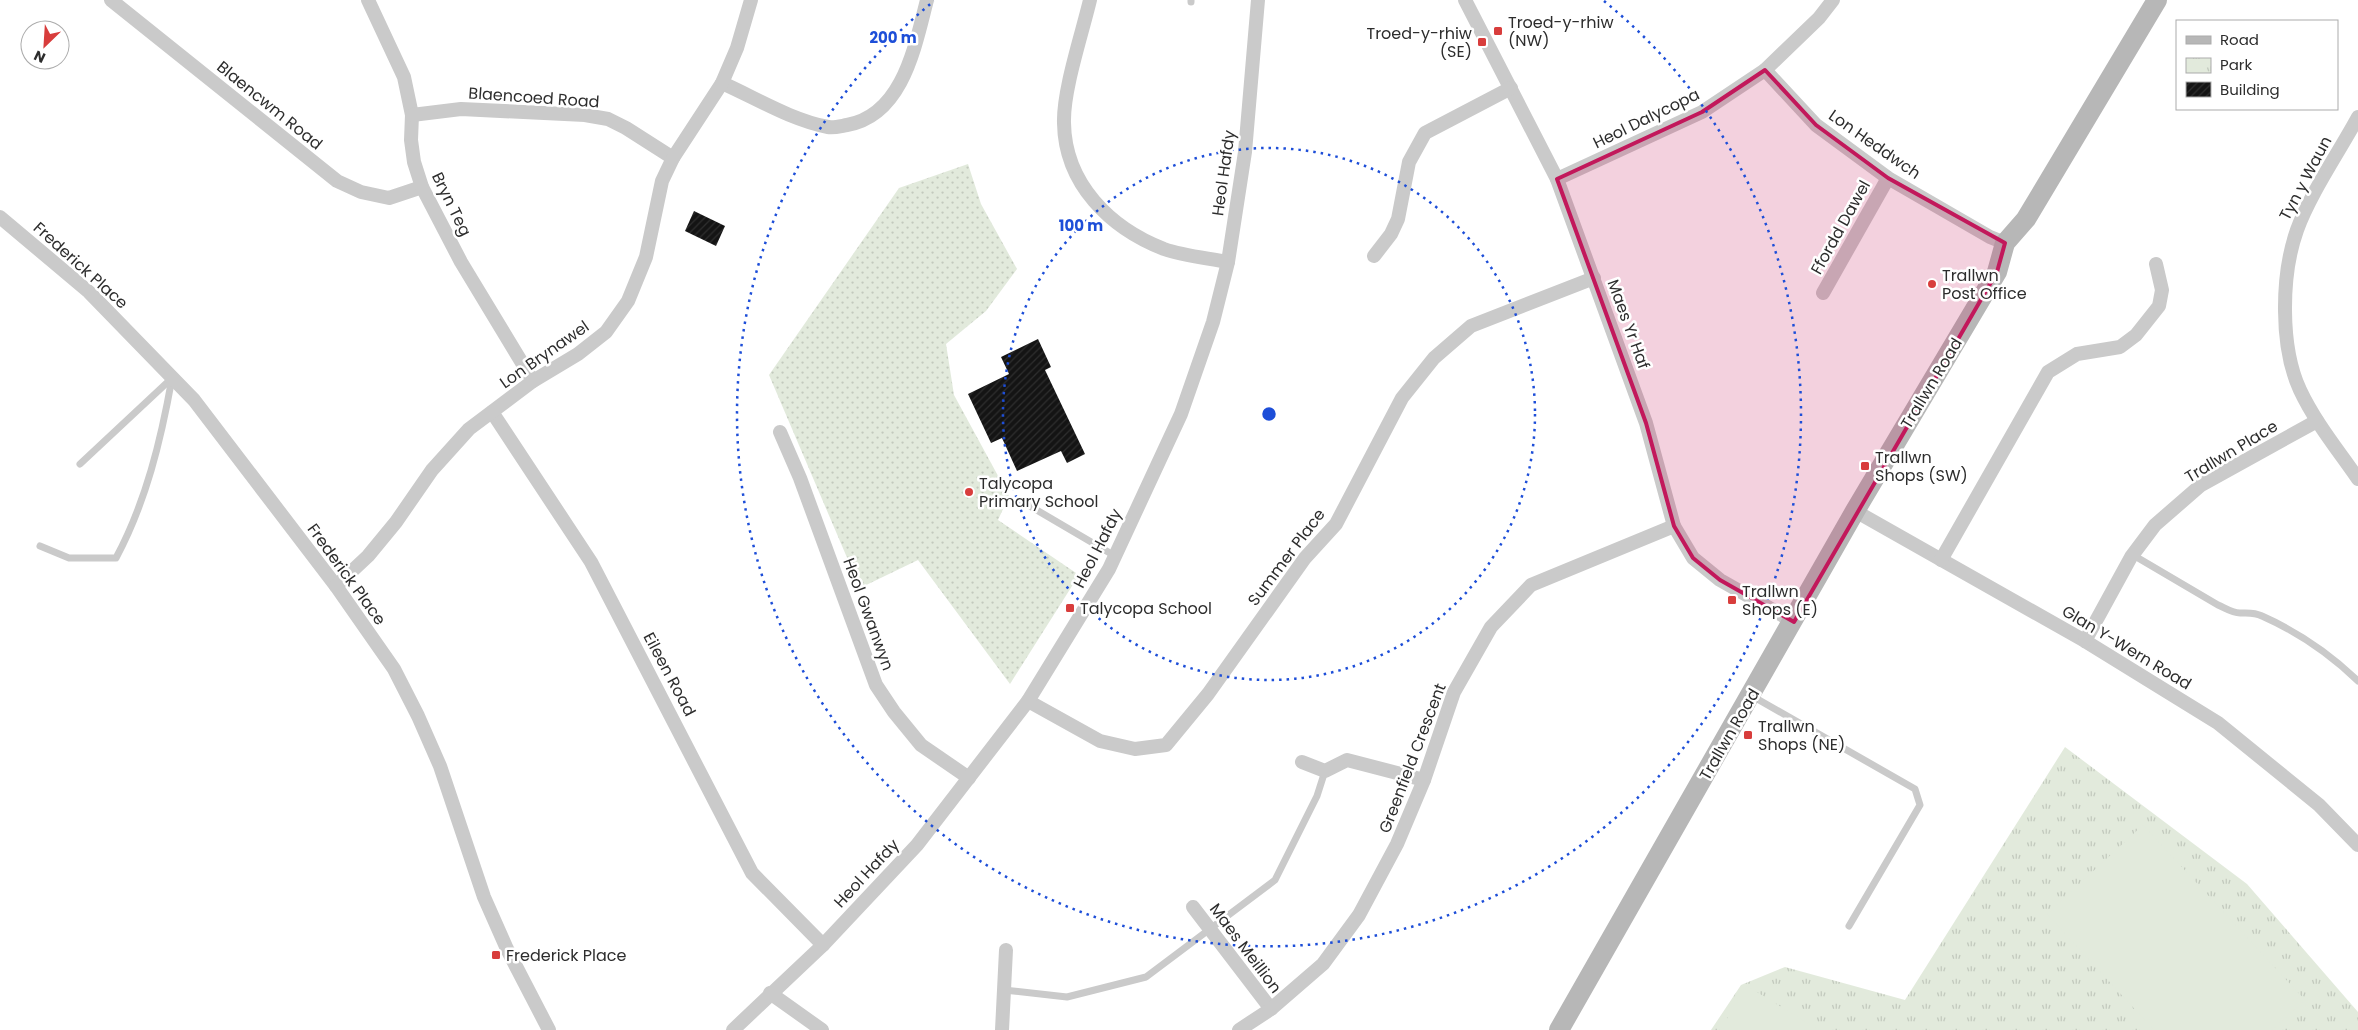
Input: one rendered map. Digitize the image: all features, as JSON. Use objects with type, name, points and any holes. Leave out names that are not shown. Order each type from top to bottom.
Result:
[{"type":"street","name":"Blaencwm Road","points":[[111,0],[336,181],[361,192],[389,198],[422,187]]},
{"type":"street","name":"Bryn Teg","points":[[368,0],[404,77],[412,115],[411,140],[422,187],[461,262],[533,381]]},
{"type":"street","name":"Lon Brynawel","points":[[336,586],[368,556],[396,522],[432,470],[469,429],[533,381],[578,354],[606,332],[628,301],[646,257],[662,181],[673,158],[722,83],[737,48],[751,0]]},
{"type":"street","points":[[722,83],[804,121],[830,127],[857,123],[876,111],[893,94],[904,77],[912,58],[927,0]]},
{"type":"street","points":[[1090,0],[1067,97],[1064,123],[1067,148],[1076,177],[1092,201],[1135,234],[1165,249],[1228,262]]},
{"type":"street","name":"Heol Hafdy","points":[[733,1030],[823,945],[917,845],[1028,701],[1115,556],[1181,414],[1213,322],[1228,262],[1245,152],[1258,0]]},
{"type":"street","name":"Maes Yr Haf","points":[[1466,0],[1557,179],[1646,423],[1674,526],[1693,558],[1720,580],[1794,622]]},
{"type":"street","name":"Heol Dalycopa","points":[[1557,179],[1702,112],[1764,70],[1819,18],[1833,0]]},
{"type":"street","name":"Trallwn Road","points":[[1559,1030],[1856,511],[1996,272],[2005,243],[2026,218],[2157,0]]},
{"type":"street","name":"Lon Heddwch","points":[[1764,70],[1816,125],[1888,178],[1990,237],[2005,243]]},
{"type":"street","points":[[1374,256],[1391,234],[1398,219],[1409,162],[1425,133],[1511,88]]},
{"type":"street","name":"Blaencoed Road","points":[[412,115],[461,109],[585,115],[608,119],[626,128],[673,158]]},
{"type":"street","name":"Tyn y Waun","points":[[2358,117],[2307,207],[2297,230],[2289,263],[2285,310],[2288,346],[2299,388],[2317,421],[2358,479]]},
{"type":"street","name":"Ffordd Dawel","points":[[1823,294],[1888,178]]},
{"type":"street","name":"Frederick Place","points":[[0,217],[89,292],[194,400],[336,586],[394,669],[418,716],[440,766],[488,906],[507,950],[549,1030]]},
{"type":"street","points":[[1941,560],[2048,372],[2077,354],[2120,346],[2136,336],[2159,306],[2162,290],[2156,264]]},
{"type":"street","name":"Summer Place","points":[[1028,701],[1100,741],[1135,749],[1166,744],[1208,694],[1305,558],[1336,524],[1402,398],[1434,358],[1471,326],[1594,278]]},
{"type":"street","name":"Eileen Road","points":[[492,412],[591,562],[683,736],[752,873],[823,945]]},
{"type":"street","name":"Trallwn Place","points":[[2085,640],[2133,555],[2154,525],[2201,485],[2317,421]]},
{"type":"street","name":"Heol Gwanwyn","points":[[780,432],[800,478],[876,685],[894,712],[922,746],[969,778]]},
{"type":"street","name":"Glan Y-Wern Road","points":[[1856,511],[2085,640],[2218,723],[2319,805],[2358,845]]},
{"type":"street","name":"Greenfield Crescent","points":[[1239,1030],[1271,1010],[1323,964],[1359,915],[1397,844],[1424,780],[1454,692],[1491,627],[1531,585],[1674,526]]},
{"type":"street","points":[[1302,762],[1325,770],[1347,760],[1424,780]]},
{"type":"street","name":"Maes Meillion","points":[[1193,907],[1271,1010]]},
{"type":"street","points":[[1002,1030],[1006,950]]},
{"type":"street","points":[[770,993],[822,1030]]},
{"type":"lane","points":[[80,464],[172,378]]},
{"type":"lane","points":[[40,546],[70,558],[116,558],[130,531],[152,470],[172,378]]},
{"type":"lane","points":[[1023,502],[1115,556]]},
{"type":"lane","points":[[2133,555],[2218,605],[2233,612],[2250,612],[2262,616],[2304,639],[2333,658],[2358,681]]},
{"type":"lane","points":[[1751,696],[1915,789],[1920,805],[1849,926]]},
{"type":"lane","points":[[1004,990],[1067,997],[1146,976],[1274,880],[1317,796],[1325,770]]},
{"type":"highlighted area","points":[[1765,70],[1816,125],[1888,178],[2005,243],[1997,272],[1794,622],[1720,580],[1693,558],[1674,526],[1646,423],[1557,179],[1702,112]]},
{"type":"green space","name":"Talycopa Primary School","points":[[968,164],[981,204],[1017,269],[986,311],[946,344],[954,395],[1009,496],[998,520],[1079,575],[1010,684],[918,560],[860,588],[769,375],[899,188]]},
{"type":"green space","points":[[2065,747],[2247,884],[2358,1012],[2358,1030],[1711,1030],[1741,985],[1785,967],[1905,1000]]},
{"type":"green space","points":[[2143,825],[2305,1000],[2272,1030],[2154,1030],[2047,914]]},
{"type":"green space","points":[[1747,986],[1819,1030],[1720,1030]]},
{"type":"building","points":[[694,211],[725,226],[716,246],[685,231]]},
{"type":"building","points":[[1038,339],[1051,367],[1045,370],[1085,454],[1067,463],[1061,451],[1017,471],[1002,438],[991,443],[968,394],[1009,374],[1001,357]]},
{"type":"place","name":"Troed-y-rhiw (NW)","points":[[1498,31]]},
{"type":"place","name":"Troed-y-rhiw (SE)","points":[[1482,42]]},
{"type":"place","name":"Trallwn Post Office","points":[[1932,284]]},
{"type":"place","name":"Trallwn Shops (SW)","points":[[1865,466]]},
{"type":"place","name":"Talycopa Primary School","points":[[969,492]]},
{"type":"place","name":"Trallwn Shops (E)","points":[[1732,600]]},
{"type":"place","name":"Talycopa School","points":[[1070,608]]},
{"type":"place","name":"Trallwn Shops (NE)","points":[[1748,735]]},
{"type":"place","name":"Frederick Place","points":[[496,955]]}]
